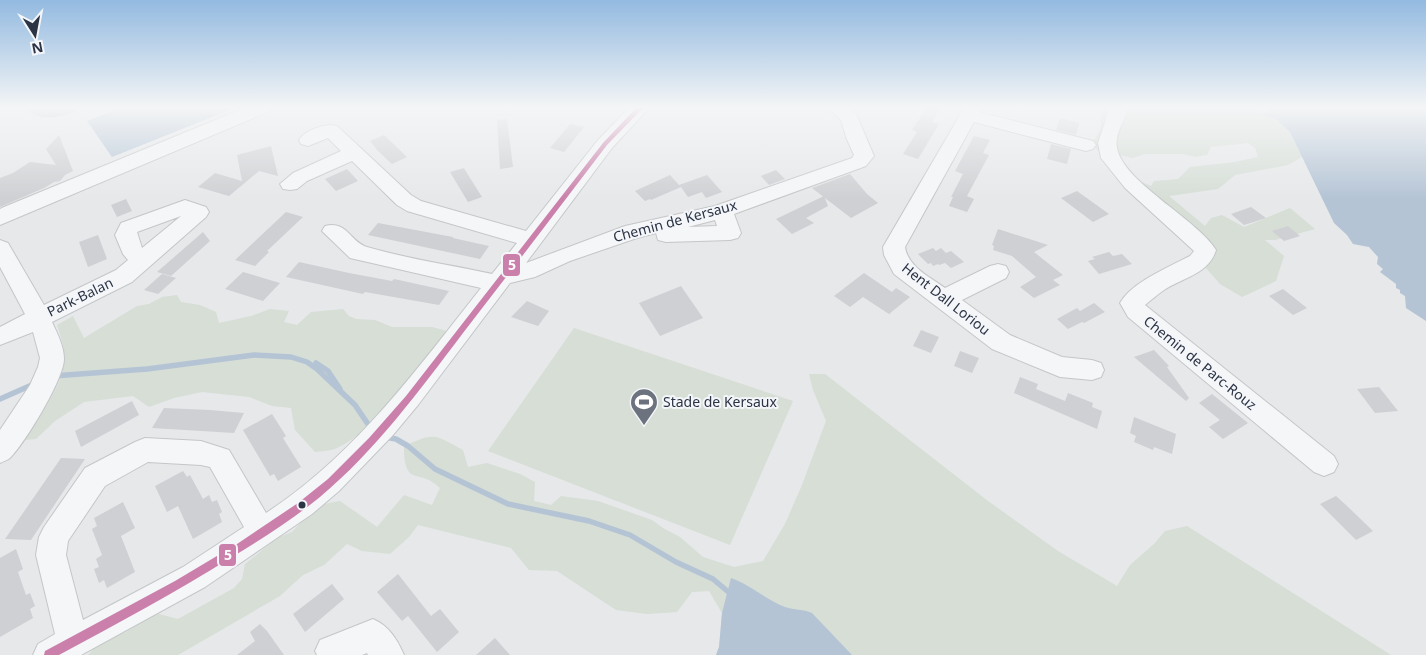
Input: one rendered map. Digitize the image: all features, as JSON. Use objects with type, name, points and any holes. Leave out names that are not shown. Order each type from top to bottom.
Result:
[{"type":"street","points":[[0,218],[190,138]]},
{"type":"street","points":[[308,140],[313,138]]},
{"type":"street","points":[[338,138],[404,200],[414,206],[531,240]]},
{"type":"street","points":[[262,532],[219,458],[201,454],[145,450],[95,478],[54,537],[50,555],[61,649],[194,578],[302,505],[322,488],[384,427],[409,398],[611,138]]},
{"type":"street","name":"Chemin de Kersaux","points":[[500,280],[538,277],[609,247],[639,238],[730,233],[722,211],[842,169],[862,160],[864,156],[855,138]]},
{"type":"street","name":"Hent Dall Loriou","points":[[955,138],[894,247],[895,255],[902,268],[1001,342],[1060,367],[1092,370]]},
{"type":"street","points":[[1063,138],[1086,144]]},
{"type":"street","name":"Chemin de Parc-Rouz","points":[[1108,138],[1107,150],[1118,168],[1149,200],[1199,242],[1204,250],[1204,257],[1198,262],[1156,284],[1132,303],[1136,311],[1324,464]]},
{"type":"street","points":[[290,184],[300,177],[354,152]]},
{"type":"street","points":[[332,231],[358,253],[500,280]]},
{"type":"street","points":[[0,336],[38,318],[1,249]]},
{"type":"street","name":"Park-Balan","points":[[0,451],[44,382],[49,370],[52,359],[38,318],[124,276],[144,258]]},
{"type":"street","points":[[944,300],[998,272]]},
{"type":"street","points":[[332,651],[372,635],[388,655]]},
{"type":"shaded area","points":[[1095,138],[1293,138],[1302,157],[1288,165],[1235,175],[1218,189],[1169,196],[1205,226],[1211,218],[1222,215],[1244,227],[1290,208],[1315,229],[1275,240],[1265,240],[1284,256],[1276,281],[1242,297],[1220,284],[1205,267],[1197,250],[1127,176],[1151,186],[1154,181],[1178,179],[1190,167],[1235,162],[1258,157],[1255,148],[1248,143],[1211,147],[1207,155],[1196,157],[1183,154],[1145,154],[1133,158],[1098,151],[1092,143]]},
{"type":"shaded area","points":[[177,295],[181,302],[200,305],[216,312],[219,323],[251,316],[270,309],[289,311],[284,322],[297,325],[311,312],[343,309],[349,316],[356,319],[375,320],[392,327],[432,327],[447,331],[398,396],[383,412],[353,439],[332,450],[315,452],[295,430],[291,408],[272,406],[249,397],[202,392],[174,398],[149,407],[133,396],[84,402],[55,421],[36,439],[24,440],[48,403],[62,373],[64,364],[63,344],[57,325],[73,316],[84,338],[137,306],[149,304],[162,297]]},
{"type":"shaded area","name":"Stade de Kersaux","points":[[574,328],[793,401],[730,545],[488,451]]},
{"type":"shaded area","points":[[809,374],[825,374],[988,501],[1058,551],[1117,586],[1130,565],[1154,544],[1165,531],[1187,526],[1391,655],[716,655],[719,647],[722,613],[709,591],[692,592],[677,612],[647,614],[616,610],[557,571],[529,570],[511,548],[418,525],[409,537],[390,554],[362,551],[347,544],[324,565],[303,575],[280,596],[178,655],[88,655],[100,642],[126,632],[155,613],[178,619],[234,588],[242,579],[245,564],[277,538],[292,532],[304,519],[324,504],[340,501],[377,527],[404,495],[432,505],[440,488],[426,479],[410,473],[405,459],[404,446],[429,437],[440,438],[463,450],[468,467],[487,463],[520,474],[535,482],[534,501],[551,505],[561,496],[598,501],[652,520],[680,537],[703,557],[734,567],[763,561],[785,524],[826,421],[813,390]]},
{"type":"water","points":[[99,138],[161,138],[112,157]]},
{"type":"water","points":[[1293,138],[1426,138],[1426,321],[1406,308],[1405,296],[1396,288],[1396,284],[1380,272],[1383,269],[1377,264],[1378,257],[1369,247],[1353,244],[1347,235],[1334,223]]},
{"type":"water","points":[[731,578],[745,584],[778,604],[812,613],[852,655],[716,655],[719,647],[722,613]]},
{"type":"building","points":[[57,138],[60,138],[73,171],[65,175],[60,181],[0,207],[0,178],[13,173],[30,162],[56,165],[46,149]]},
{"type":"building","points":[[378,138],[387,138],[407,157],[392,164],[370,141]]},
{"type":"building","points":[[498,138],[509,138],[513,167],[500,169]]},
{"type":"building","points":[[559,138],[576,138],[564,152],[550,148]]},
{"type":"building","points":[[913,138],[931,138],[918,159],[903,154]]},
{"type":"building","points":[[973,138],[990,140],[983,153],[989,155],[967,196],[974,199],[967,212],[949,206],[953,197],[951,197],[963,174],[955,171]]},
{"type":"building","points":[[1051,144],[1071,149],[1067,164],[1047,159]]},
{"type":"building","points":[[271,146],[278,176],[259,171],[229,196],[198,187],[215,173],[242,181],[237,155]]},
{"type":"building","points":[[464,168],[482,197],[468,202],[450,172]]},
{"type":"building","points":[[347,169],[358,181],[336,191],[325,179]]},
{"type":"building","points":[[776,170],[785,179],[769,185],[761,176]]},
{"type":"building","points":[[850,174],[867,194],[878,203],[851,218],[812,188]]},
{"type":"building","points":[[670,175],[679,185],[707,175],[722,192],[706,198],[702,192],[688,197],[681,187],[645,201],[635,191]]},
{"type":"building","points":[[1077,191],[1109,214],[1093,222],[1061,198]]},
{"type":"building","points":[[824,196],[828,206],[806,218],[814,223],[792,234],[776,219]]},
{"type":"building","points":[[126,199],[132,211],[117,217],[111,205]]},
{"type":"building","points":[[1251,207],[1266,218],[1244,225],[1231,214]]},
{"type":"building","points":[[286,212],[303,217],[267,251],[269,252],[255,266],[235,260]]},
{"type":"building","points":[[378,223],[453,237],[489,246],[480,259],[368,235]]},
{"type":"building","points":[[1288,226],[1300,236],[1284,241],[1272,231]]},
{"type":"building","points":[[998,229],[1048,245],[1034,252],[1063,275],[1053,280],[1060,285],[1034,298],[1020,287],[1036,277],[1012,256],[993,250],[994,246],[992,245]]},
{"type":"building","points":[[203,232],[210,241],[171,276],[157,272]]},
{"type":"building","points":[[98,235],[107,259],[88,267],[79,242]]},
{"type":"building","points":[[933,248],[936,251],[941,248],[946,253],[951,251],[964,262],[951,268],[945,263],[933,266],[931,263],[928,264],[918,254]]},
{"type":"building","points":[[1109,252],[1113,256],[1122,254],[1132,264],[1099,274],[1088,261],[1095,259],[1092,257]]},
{"type":"building","points":[[299,262],[449,291],[439,305],[365,292],[363,294],[286,277]]},
{"type":"building","points":[[243,272],[280,283],[263,301],[225,289]]},
{"type":"building","points":[[864,273],[892,292],[896,288],[910,297],[889,314],[863,297],[850,307],[834,296]]},
{"type":"building","points":[[162,274],[176,278],[158,294],[144,290]]},
{"type":"building","points":[[681,286],[703,318],[660,336],[639,303]]},
{"type":"building","points":[[1283,289],[1307,308],[1293,315],[1269,296]]},
{"type":"building","points":[[527,301],[549,311],[538,326],[511,317]]},
{"type":"building","points":[[1094,303],[1105,312],[1084,323],[1082,322],[1068,329],[1057,319],[1077,308],[1080,311]]},
{"type":"building","points":[[921,330],[939,337],[931,353],[913,346]]},
{"type":"building","points":[[1154,350],[1169,366],[1167,367],[1189,398],[1186,401],[1134,357]]},
{"type":"building","points":[[960,351],[979,358],[972,373],[954,366]]},
{"type":"building","points":[[1020,377],[1038,384],[1036,389],[1065,401],[1068,393],[1093,403],[1092,407],[1102,411],[1097,429],[1014,393]]},
{"type":"building","points":[[1379,387],[1398,411],[1375,413],[1357,389]]},
{"type":"building","points":[[1212,394],[1248,423],[1223,439],[1209,427],[1220,420],[1199,403]]},
{"type":"building","points":[[132,401],[139,415],[81,447],[75,431]]},
{"type":"building","points":[[164,408],[244,413],[234,433],[152,428]]},
{"type":"building","points":[[272,414],[286,436],[283,438],[301,467],[278,481],[274,474],[270,476],[243,430]]},
{"type":"building","points":[[1134,417],[1176,434],[1172,454],[1154,447],[1153,450],[1134,442],[1136,436],[1130,433]]},
{"type":"building","points":[[61,458],[85,459],[31,540],[5,539]]},
{"type":"building","points":[[183,471],[187,477],[190,475],[203,499],[209,495],[212,502],[217,500],[222,512],[219,514],[222,522],[193,539],[178,506],[167,512],[155,486]]},
{"type":"building","points":[[1336,496],[1373,531],[1356,540],[1320,504]]},
{"type":"building","points":[[123,502],[135,528],[121,536],[135,572],[107,588],[104,580],[99,583],[94,569],[99,567],[96,559],[102,555],[92,529],[97,526],[94,518]]},
{"type":"building","points":[[16,549],[23,569],[18,572],[26,595],[30,593],[35,606],[30,609],[33,618],[0,637],[0,558]]},
{"type":"building","points":[[398,574],[431,616],[440,609],[459,632],[437,652],[408,616],[402,621],[377,592]]},
{"type":"building","points":[[332,584],[344,599],[305,632],[293,614]]},
{"type":"building","points":[[260,624],[284,655],[237,655],[255,641],[250,632]]},
{"type":"building","points":[[495,638],[510,655],[476,655]]},
{"type":"waterway","points":[[53,376],[147,369],[254,355],[291,357],[307,362],[317,369],[355,405],[372,430]]},
{"type":"waterway","points":[[316,363],[328,371],[340,389]]},
{"type":"waterway","points":[[0,399],[34,384]]},
{"type":"waterway","points":[[385,437],[396,439],[408,446],[435,469],[508,504],[589,521],[630,535],[676,562],[713,579],[732,595]]},
{"type":"transit line","name":"5","points":[[49,655],[241,547],[301,506],[331,482],[372,441],[409,398],[611,138]]},
{"type":"place","name":"Stade de Kersaux","points":[[644,426]]}]
